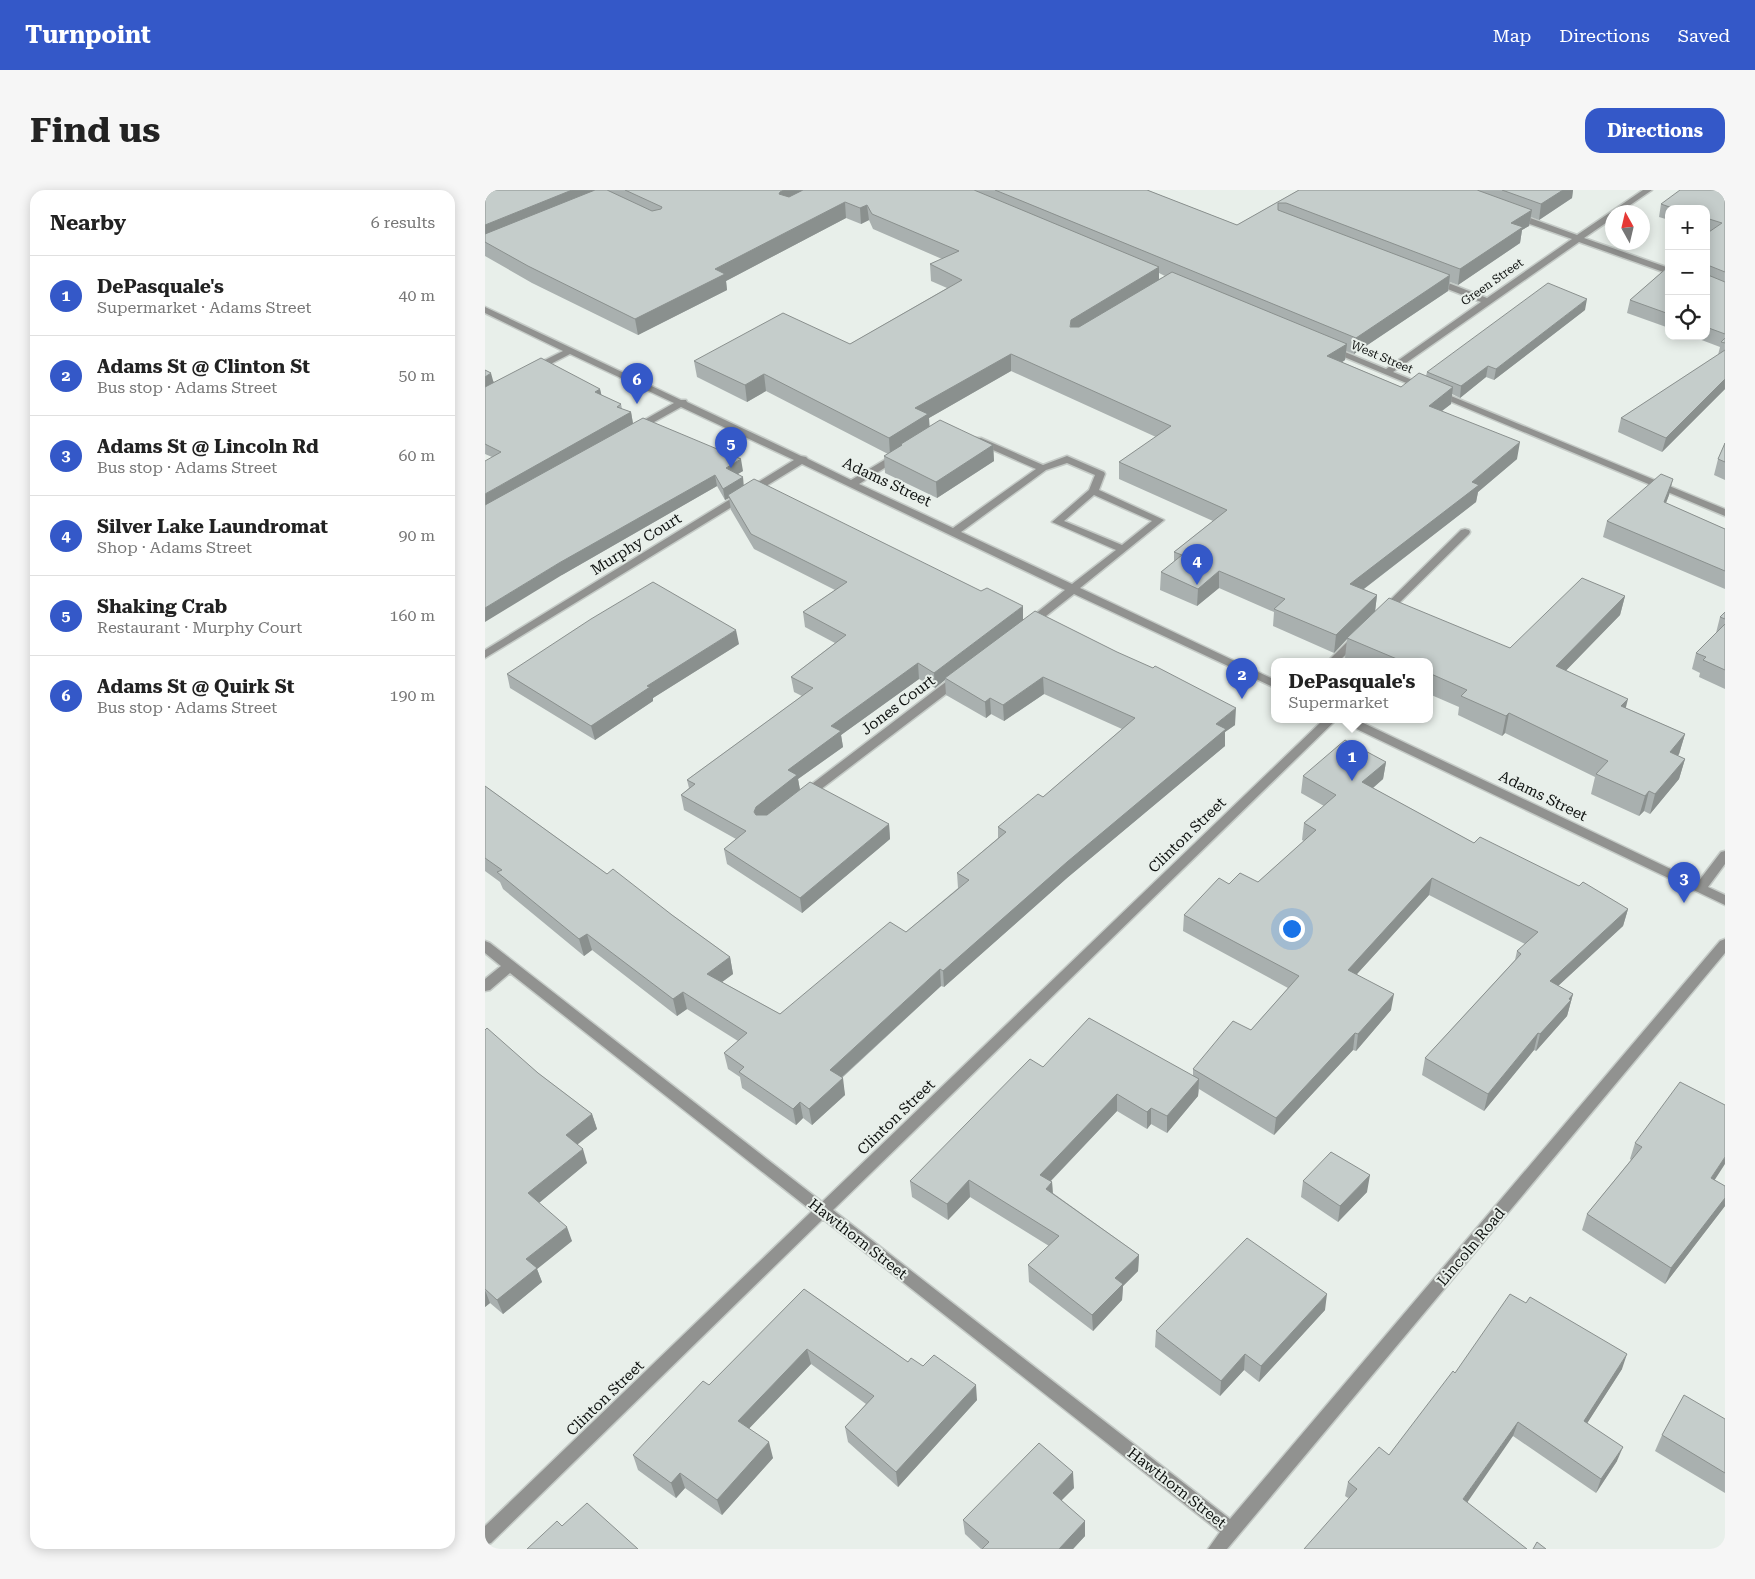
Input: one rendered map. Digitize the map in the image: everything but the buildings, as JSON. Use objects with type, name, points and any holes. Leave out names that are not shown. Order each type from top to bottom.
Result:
[{"type":"street","name":"Green Street","points":[[1625,205],[1648,190]]},
{"type":"street","points":[[1511,215],[1665,270]]},
{"type":"street","name":"Green Street","points":[[1387,372],[1605,219]]},
{"type":"street","points":[[1430,280],[1486,301]]},
{"type":"street","name":"Adams Street","points":[[485,310],[683,402],[1271,683]]},
{"type":"street","name":"West Street","points":[[1324,346],[1725,513]]},
{"type":"street","points":[[525,374],[571,350]]},
{"type":"street","points":[[627,434],[683,402]]},
{"type":"street","points":[[965,434],[1043,468]]},
{"type":"street","points":[[853,483],[905,452]]},
{"type":"street","name":"Murphy Court","points":[[485,655],[803,459]]},
{"type":"street","points":[[955,532],[1043,468],[1067,459],[1100,474],[1093,491],[1057,522],[1123,549]]},
{"type":"street","points":[[1015,635],[1159,520],[1093,491]]},
{"type":"street","points":[[1336,658],[1465,532]]},
{"type":"street","name":"Jones Court","points":[[795,802],[968,671]]},
{"type":"street","name":"Clinton Street","points":[[485,1537],[1327,723]]},
{"type":"street","name":"Adams Street","points":[[1354,723],[1725,900]]},
{"type":"street","points":[[1700,888],[1725,854]]},
{"type":"street","name":"Lincoln Road","points":[[1216,1549],[1725,944]]},
{"type":"street","name":"Hawthorn Street","points":[[485,946],[1232,1531]]},
{"type":"street","points":[[485,986],[511,966]]},
{"type":"place","name":"Adams St @ Quirk St","points":[[637,404]]},
{"type":"place","name":"Shaking Crab","points":[[731,468]]},
{"type":"place","name":"Silver Lake Laundromat","points":[[1197,585]]},
{"type":"place","name":"Adams St @ Clinton St","points":[[1242,699]]},
{"type":"place","name":"DePasquale's","points":[[1352,781]]},
{"type":"place","name":"Adams St @ Lincoln Rd","points":[[1684,903]]}]
